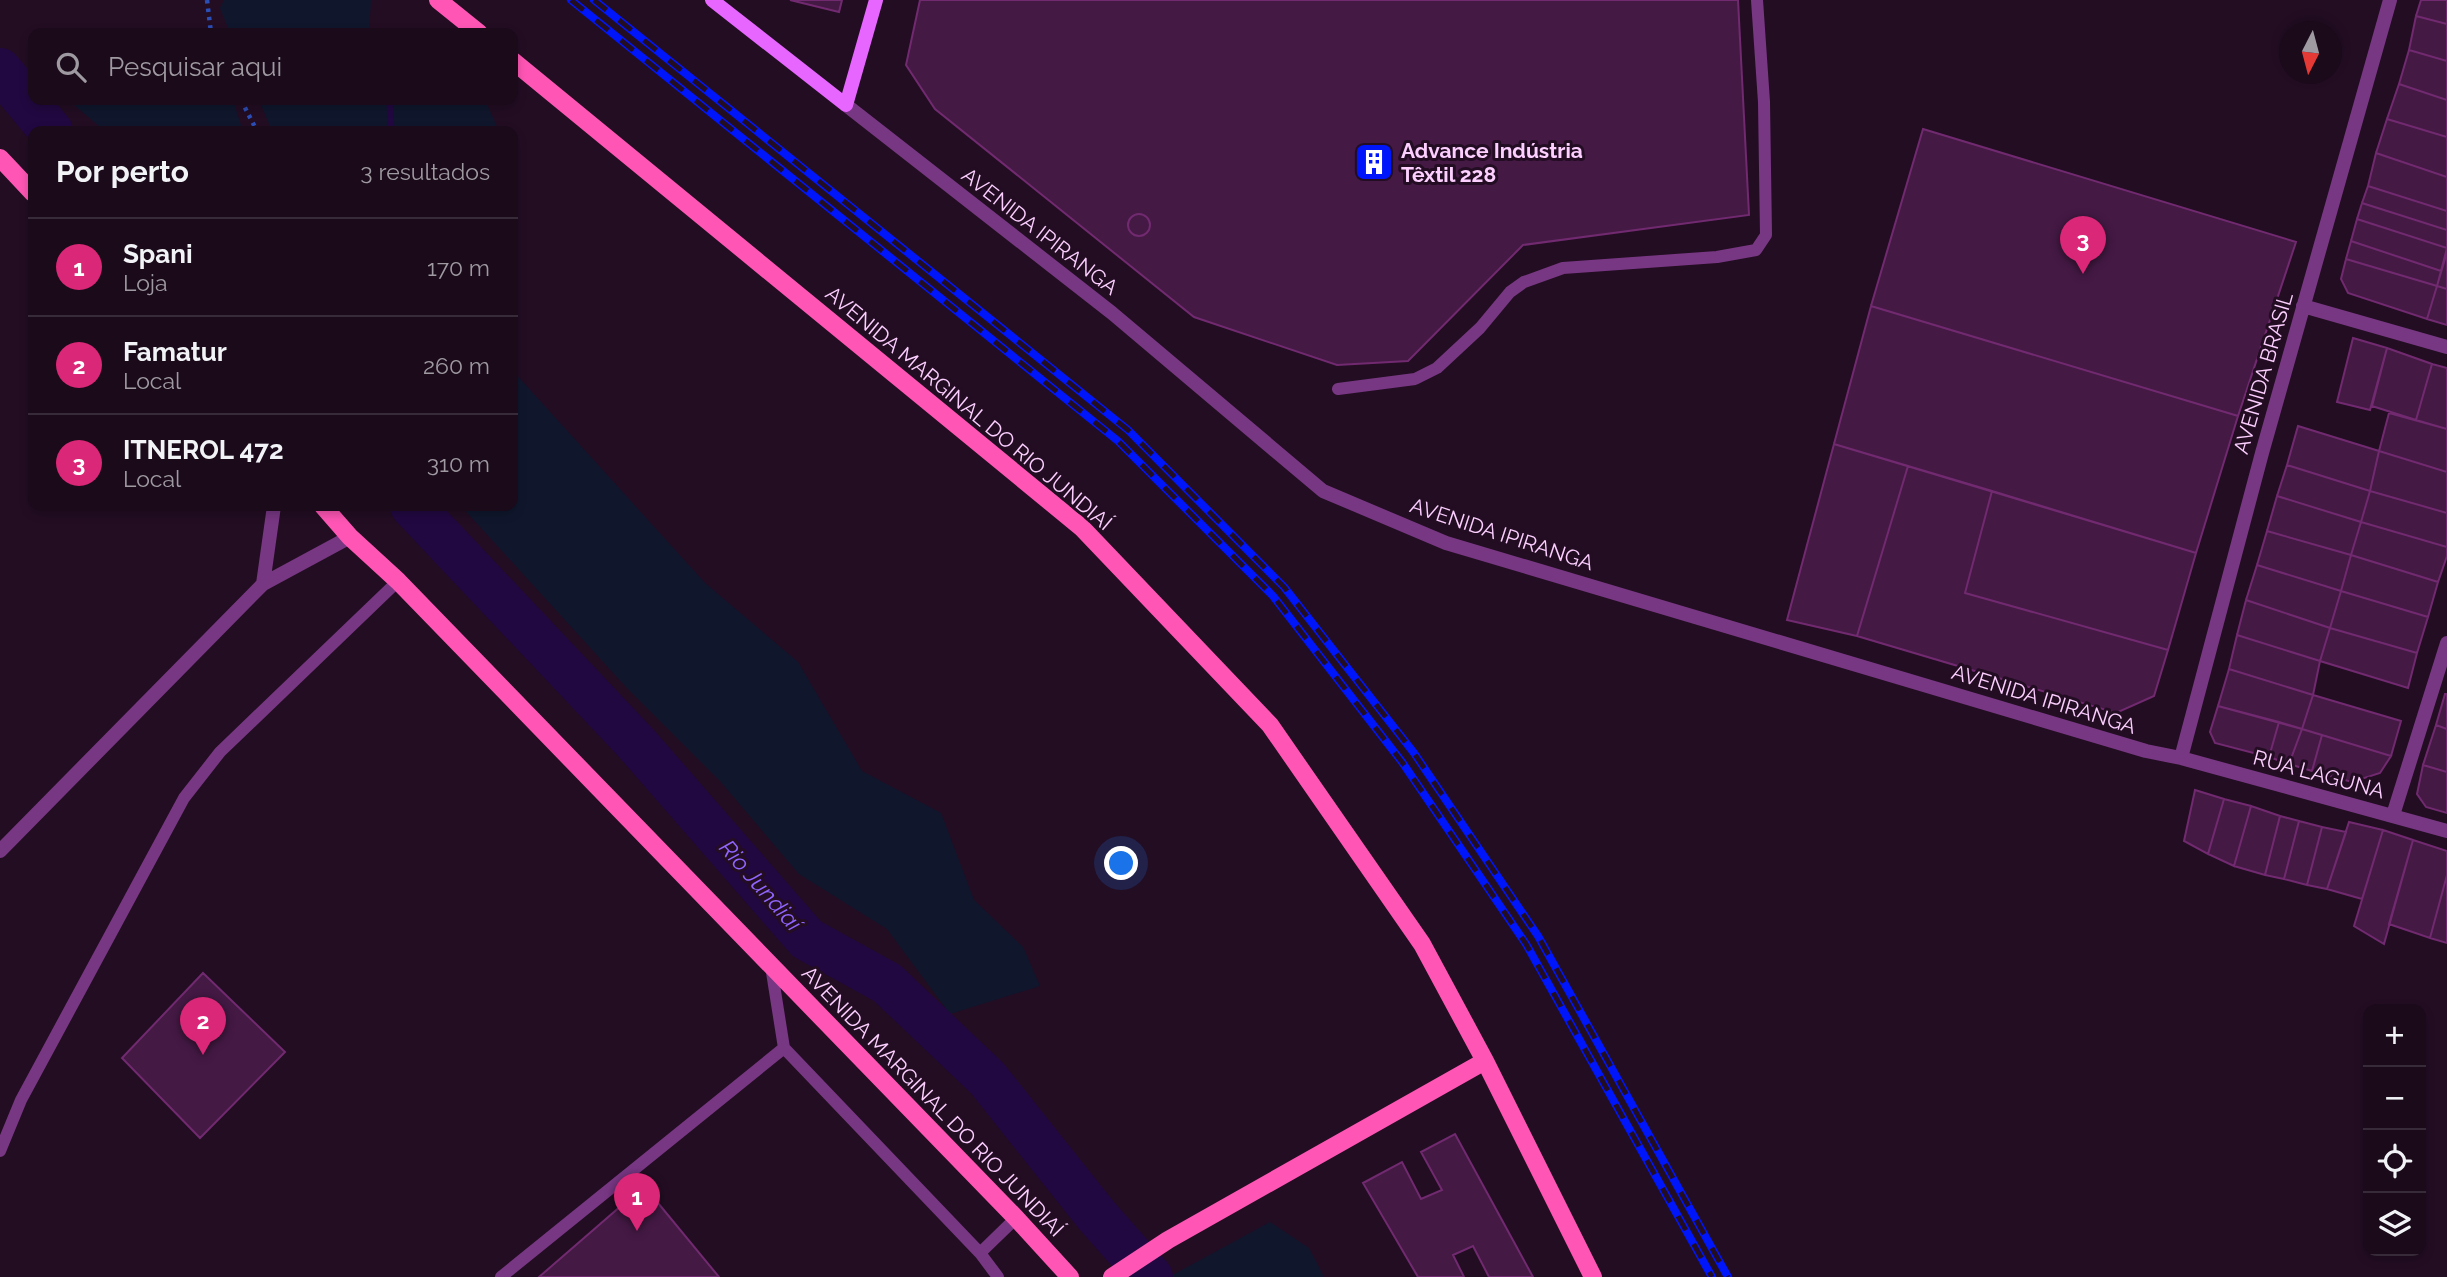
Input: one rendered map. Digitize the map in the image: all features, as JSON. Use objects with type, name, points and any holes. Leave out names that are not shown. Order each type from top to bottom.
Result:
[{"type":"main road","points":[[438,0],[473,28]]},
{"type":"main road","name":"AVENIDA IPIRANGA","points":[[712,0],[846,105]]},
{"type":"main road","points":[[846,105],[876,0]]},
{"type":"main road","name":"AVENIDA MARGINAL DO RIO JUNDIAÍ","points":[[518,65],[1082,528],[1270,725],[1422,944],[1485,1061],[1593,1277]]},
{"type":"main road","points":[[0,158],[28,188]]},
{"type":"main road","name":"AVENIDA MARGINAL DO RIO JUNDIAÍ","points":[[327,511],[1016,1218],[1070,1277]]},
{"type":"main road","points":[[1112,1277],[1168,1240],[1485,1061]]},
{"type":"street","name":"AVENIDA BRASIL","points":[[2180,758],[2303,306],[2390,0]]},
{"type":"street","name":"AVENIDA IPIRANGA","points":[[846,105],[1112,313],[1324,491],[1446,543],[2133,747],[2180,758]]},
{"type":"street","points":[[2303,306],[2447,347]]},
{"type":"street","points":[[263,584],[273,511]]},
{"type":"street","points":[[0,851],[263,584],[350,537]]},
{"type":"street","points":[[2393,815],[2447,643]]},
{"type":"street","name":"RUA LAGUNA","points":[[2180,758],[2447,831]]},
{"type":"lane","points":[[1338,389],[1415,379],[1426,374],[1437,368],[1480,328],[1510,292],[1524,282],[1563,268],[1717,257],[1756,250],[1766,235],[1765,102],[1757,0]]},
{"type":"lane","points":[[0,1151],[20,1100],[184,799],[220,752],[398,581]]},
{"type":"lane","points":[[771,966],[784,1048],[980,1253],[998,1277]]},
{"type":"lane","points":[[501,1277],[784,1048]]},
{"type":"lane","points":[[980,1253],[1016,1218]]},
{"type":"path","points":[[207,0],[210,28]]},
{"type":"path","points":[[244,105],[255,126]]},
{"type":"shaded area","points":[[224,0],[371,0],[369,28],[228,28],[220,8]]},
{"type":"shaded area","points":[[74,105],[235,105],[241,126],[99,126]]},
{"type":"shaded area","points":[[261,105],[487,105],[497,126],[270,126]]},
{"type":"shaded area","points":[[518,377],[705,583],[798,662],[862,771],[941,813],[974,900],[1023,947],[1040,986],[950,1014],[887,929],[799,874],[720,781],[626,687],[466,511],[518,511]]},
{"type":"shaded area","points":[[1270,1222],[1309,1248],[1324,1277],[1169,1277]]},
{"type":"building","points":[[790,0],[842,0],[839,12]]},
{"type":"building","name":"Advance Indústria Têxtil 228","points":[[920,0],[1738,0],[1749,215],[1523,245],[1408,361],[1337,365],[1194,317],[935,109],[906,65]]},
{"type":"building","points":[[2421,0],[2447,0],[2447,24],[2416,16]]},
{"type":"building","points":[[2416,16],[2447,24],[2447,61],[2409,50]]},
{"type":"building","points":[[2409,50],[2447,61],[2447,100],[2399,84]]},
{"type":"building","points":[[2399,84],[2447,100],[2447,137],[2387,119]]},
{"type":"building","points":[[2387,119],[2447,137],[2447,177],[2376,153]]},
{"type":"building","points":[[1923,129],[2296,242],[2238,416],[1871,306]]},
{"type":"building","points":[[2376,153],[2447,177],[2447,211],[2368,186]]},
{"type":"building","points":[[2368,186],[2447,211],[2447,230],[2362,203]]},
{"type":"building","points":[[2362,203],[2447,230],[2447,248],[2357,219]]},
{"type":"building","points":[[1139,214],[1147,217],[1150,225],[1147,233],[1139,236],[1131,233],[1128,225],[1131,217]]},
{"type":"building","points":[[2357,219],[2447,248],[2441,271],[2351,241]]},
{"type":"building","points":[[2351,241],[2441,271],[2437,286],[2346,259]]},
{"type":"building","points":[[2447,252],[2447,289],[2437,286]]},
{"type":"building","points":[[2346,259],[2437,286],[2427,319],[2348,293],[2341,279]]},
{"type":"building","points":[[2437,286],[2447,289],[2447,325],[2427,319]]},
{"type":"building","points":[[1871,306],[2238,416],[2196,553],[1834,444]]},
{"type":"building","points":[[2353,338],[2387,348],[2370,410],[2337,402]]},
{"type":"building","points":[[2387,348],[2432,364],[2416,420],[2372,406]]},
{"type":"building","points":[[2432,364],[2447,368],[2447,429],[2416,420]]},
{"type":"building","points":[[2389,413],[2447,429],[2447,472],[2379,451]]},
{"type":"building","points":[[2298,426],[2379,451],[2370,491],[2287,465]]},
{"type":"building","points":[[1834,444],[1908,466],[1857,636],[1787,620]]},
{"type":"building","points":[[2379,451],[2447,472],[2447,513],[2370,491]]},
{"type":"building","points":[[2287,465],[2370,491],[2361,522],[2277,496]]},
{"type":"building","points":[[1908,466],[1992,491],[1965,593],[2168,650],[2154,696],[2116,713],[1857,636]]},
{"type":"building","points":[[1992,491],[2196,553],[2168,650],[1965,593]]},
{"type":"building","points":[[2370,491],[2447,513],[2447,547],[2361,522]]},
{"type":"building","points":[[2277,496],[2361,522],[2351,555],[2267,531]]},
{"type":"building","points":[[2361,522],[2447,547],[2447,556],[2438,582],[2351,555]]},
{"type":"building","points":[[2267,531],[2351,555],[2341,591],[2257,565]]},
{"type":"building","points":[[2351,555],[2438,582],[2428,617],[2341,591]]},
{"type":"building","points":[[2257,565],[2341,591],[2330,628],[2246,600]]},
{"type":"building","points":[[2341,591],[2428,617],[2417,653],[2330,628]]},
{"type":"building","points":[[2246,600],[2330,628],[2320,661],[2237,635]]},
{"type":"building","points":[[2330,628],[2417,653],[2408,688],[2320,661]]},
{"type":"building","points":[[2237,635],[2320,661],[2313,695],[2229,669]]},
{"type":"building","points":[[2229,669],[2313,695],[2302,729],[2218,706]]},
{"type":"building","points":[[2447,694],[2447,729],[2436,725]]},
{"type":"building","points":[[2313,695],[2401,721],[2391,756],[2302,729]]},
{"type":"building","points":[[2218,706],[2279,722],[2269,757],[2215,743],[2210,732]]},
{"type":"building","points":[[2279,722],[2302,729],[2289,764],[2269,757]]},
{"type":"building","points":[[2436,725],[2447,729],[2447,772],[2423,765]]},
{"type":"building","points":[[2302,729],[2322,735],[2312,771],[2289,764]]},
{"type":"building","points":[[2322,735],[2391,756],[2380,773],[2352,782],[2312,771]]},
{"type":"building","points":[[2423,765],[2447,772],[2447,813],[2426,807],[2417,794]]},
{"type":"building","points":[[2195,790],[2224,799],[2208,854],[2184,841]]},
{"type":"building","points":[[2224,799],[2251,806],[2234,866],[2208,854]]},
{"type":"building","points":[[2251,806],[2280,816],[2265,875],[2234,866]]},
{"type":"building","points":[[2280,816],[2299,821],[2284,879],[2265,875]]},
{"type":"building","points":[[2299,821],[2322,827],[2307,885],[2284,879]]},
{"type":"building","points":[[2349,822],[2383,830],[2362,899],[2327,889]]},
{"type":"building","points":[[2322,827],[2346,832],[2327,889],[2307,885]]},
{"type":"building","points":[[2383,830],[2413,840],[2384,944],[2354,926]]},
{"type":"building","points":[[2413,840],[2447,851],[2447,875],[2430,938],[2389,924]]},
{"type":"building","points":[[2447,875],[2447,943],[2430,938]]},
{"type":"building","points":[[203,973],[285,1052],[200,1138],[122,1058]]},
{"type":"building","points":[[1455,1134],[1533,1277],[1489,1277],[1473,1246],[1453,1255],[1464,1277],[1418,1277],[1363,1183],[1402,1162],[1421,1199],[1442,1190],[1421,1152]]},
{"type":"building","points":[[644,1186],[719,1277],[539,1277]]},
{"type":"waterway","name":"Rio Jundiaí","points":[[0,70],[28,103]]},
{"type":"waterway","name":"Rio Jundiaí","points":[[29,105],[47,126]]},
{"type":"waterway","points":[[390,105],[391,126]]},
{"type":"waterway","name":"Rio Jundiaí","points":[[417,511],[636,743],[807,939],[887,983],[987,1078],[1097,1216],[1151,1277]]},
{"type":"railway","points":[[571,0],[1118,441],[1273,596],[1402,762],[1526,944],[1712,1277]]},
{"type":"railway","points":[[594,0],[1128,430],[1284,587],[1414,753],[1538,936],[1728,1277]]},
{"type":"place","name":"Advance Indústria Têxtil 228","points":[[1374,162]]},
{"type":"place","name":"ITNEROL 472","points":[[2083,274]]},
{"type":"place","name":"Famatur","points":[[203,1055]]},
{"type":"place","name":"Spani","points":[[637,1231]]}]
